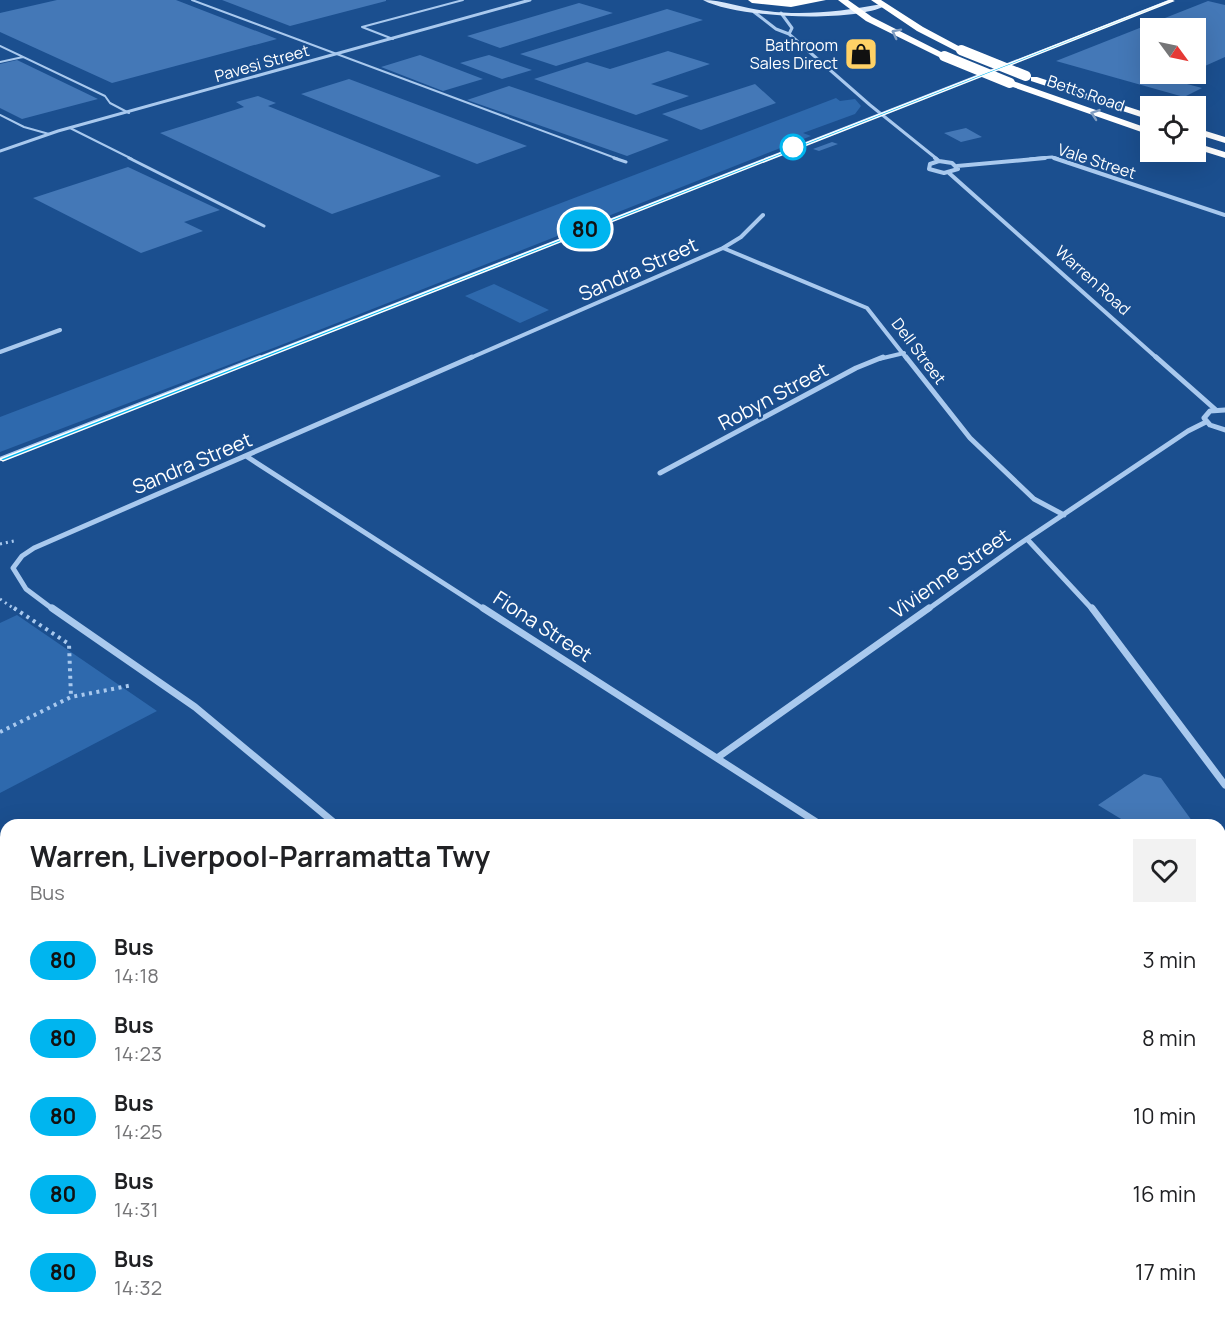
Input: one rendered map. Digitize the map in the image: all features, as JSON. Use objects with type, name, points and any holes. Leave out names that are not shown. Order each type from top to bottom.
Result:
[{"type":"highway","points":[[752,0],[791,4],[822,0]]},
{"type":"highway","name":"Betts Road","points":[[878,3],[920,29],[961,50],[1026,76],[1140,114]]},
{"type":"highway","name":"Betts Road","points":[[850,6],[896,34],[944,56],[1010,83],[1140,128]]},
{"type":"highway","points":[[1206,134],[1225,140]]},
{"type":"highway","points":[[1206,149],[1225,155]]},
{"type":"street","name":"Pavesi Street","points":[[0,151],[70,128],[530,0]]},
{"type":"street","points":[[706,0],[734,9],[805,15],[878,3]]},
{"type":"street","points":[[754,12],[776,29],[789,34],[939,161],[957,166],[956,171],[949,173]]},
{"type":"street","points":[[781,13],[792,28],[789,34]]},
{"type":"street","name":"Vale Street","points":[[957,166],[1052,157],[1225,215]]},
{"type":"street","name":"Warren Road","points":[[939,161],[929,165],[929,169],[949,173],[1216,410]]},
{"type":"street","name":"Sandra Street","points":[[330,819],[195,707],[33,595],[21,584],[13,568],[18,559],[27,551],[44,543],[723,248],[741,237],[762,215]]},
{"type":"street","name":"Dell Street","points":[[723,248],[859,303],[874,314],[970,438],[1034,499],[1064,515]]},
{"type":"street","points":[[0,352],[60,330]]},
{"type":"street","name":"Robyn Street","points":[[660,473],[856,368],[883,357],[904,353]]},
{"type":"street","points":[[1225,410],[1216,410],[1205,415],[1206,422],[1225,430]]},
{"type":"street","name":"Vivienne Street","points":[[717,758],[1028,539],[1188,431],[1206,422]]},
{"type":"street","name":"Fiona Street","points":[[246,456],[812,819]]},
{"type":"street","points":[[1028,539],[1072,585],[1125,651],[1225,785]]},
{"type":"lane","points":[[192,0],[626,162]]},
{"type":"lane","points":[[393,39],[362,27],[463,0]]},
{"type":"lane","points":[[0,459],[1170,0]]},
{"type":"lane","points":[[0,46],[105,96],[110,103],[129,113]]},
{"type":"lane","points":[[0,62],[23,57]]},
{"type":"lane","points":[[0,115],[24,127],[49,134]]},
{"type":"lane","points":[[70,128],[264,226]]},
{"type":"path","points":[[0,599],[69,644],[71,697]]},
{"type":"path","points":[[0,732],[71,697],[157,681]]},
{"type":"shaded area","points":[[836,98],[840,101],[855,99],[861,106],[855,114],[803,133],[811,136],[276,347],[0,452],[0,417]]},
{"type":"shaded area","points":[[494,284],[549,310],[520,323],[465,296]]},
{"type":"shaded area","points":[[17,615],[157,711],[0,793],[0,623]]},
{"type":"building","points":[[57,0],[176,0],[277,39],[112,83],[0,32],[0,13]]},
{"type":"building","points":[[222,0],[386,0],[386,1],[290,26]]},
{"type":"building","points":[[1208,1],[1225,5],[1225,57],[1206,66],[1206,18],[1165,18]]},
{"type":"building","points":[[579,3],[613,13],[500,48],[467,36]]},
{"type":"building","points":[[667,9],[703,20],[556,66],[520,54]]},
{"type":"building","points":[[1140,28],[1140,84],[1187,84],[1202,88],[1186,96],[1180,96],[1056,61]]},
{"type":"building","points":[[668,51],[710,64],[651,84],[689,96],[636,115],[534,79],[587,62],[610,69]]},
{"type":"building","points":[[420,55],[483,79],[443,91],[381,67]]},
{"type":"building","points":[[489,55],[532,70],[502,79],[460,63]]},
{"type":"building","points":[[17,60],[98,99],[22,119],[0,108],[0,64]]},
{"type":"building","points":[[349,79],[527,146],[477,164],[301,94]]},
{"type":"building","points":[[755,84],[776,103],[701,130],[662,114]]},
{"type":"building","points":[[509,86],[669,140],[627,156],[467,100]]},
{"type":"building","points":[[258,96],[276,103],[268,106],[441,176],[332,214],[160,133],[244,107],[236,102]]},
{"type":"building","points":[[966,128],[982,137],[961,142],[944,133]]},
{"type":"building","points":[[832,142],[838,144],[819,151],[813,149]]},
{"type":"building","points":[[128,167],[220,210],[184,222],[203,231],[141,253],[33,198]]},
{"type":"building","points":[[1144,774],[1161,778],[1191,819],[1121,819],[1098,805]]},
{"type":"bus line","name":"80","points":[[0,459],[268,356],[1171,0]]},
{"type":"place","name":"Bathroom Sales Direct","points":[[861,54]]}]
